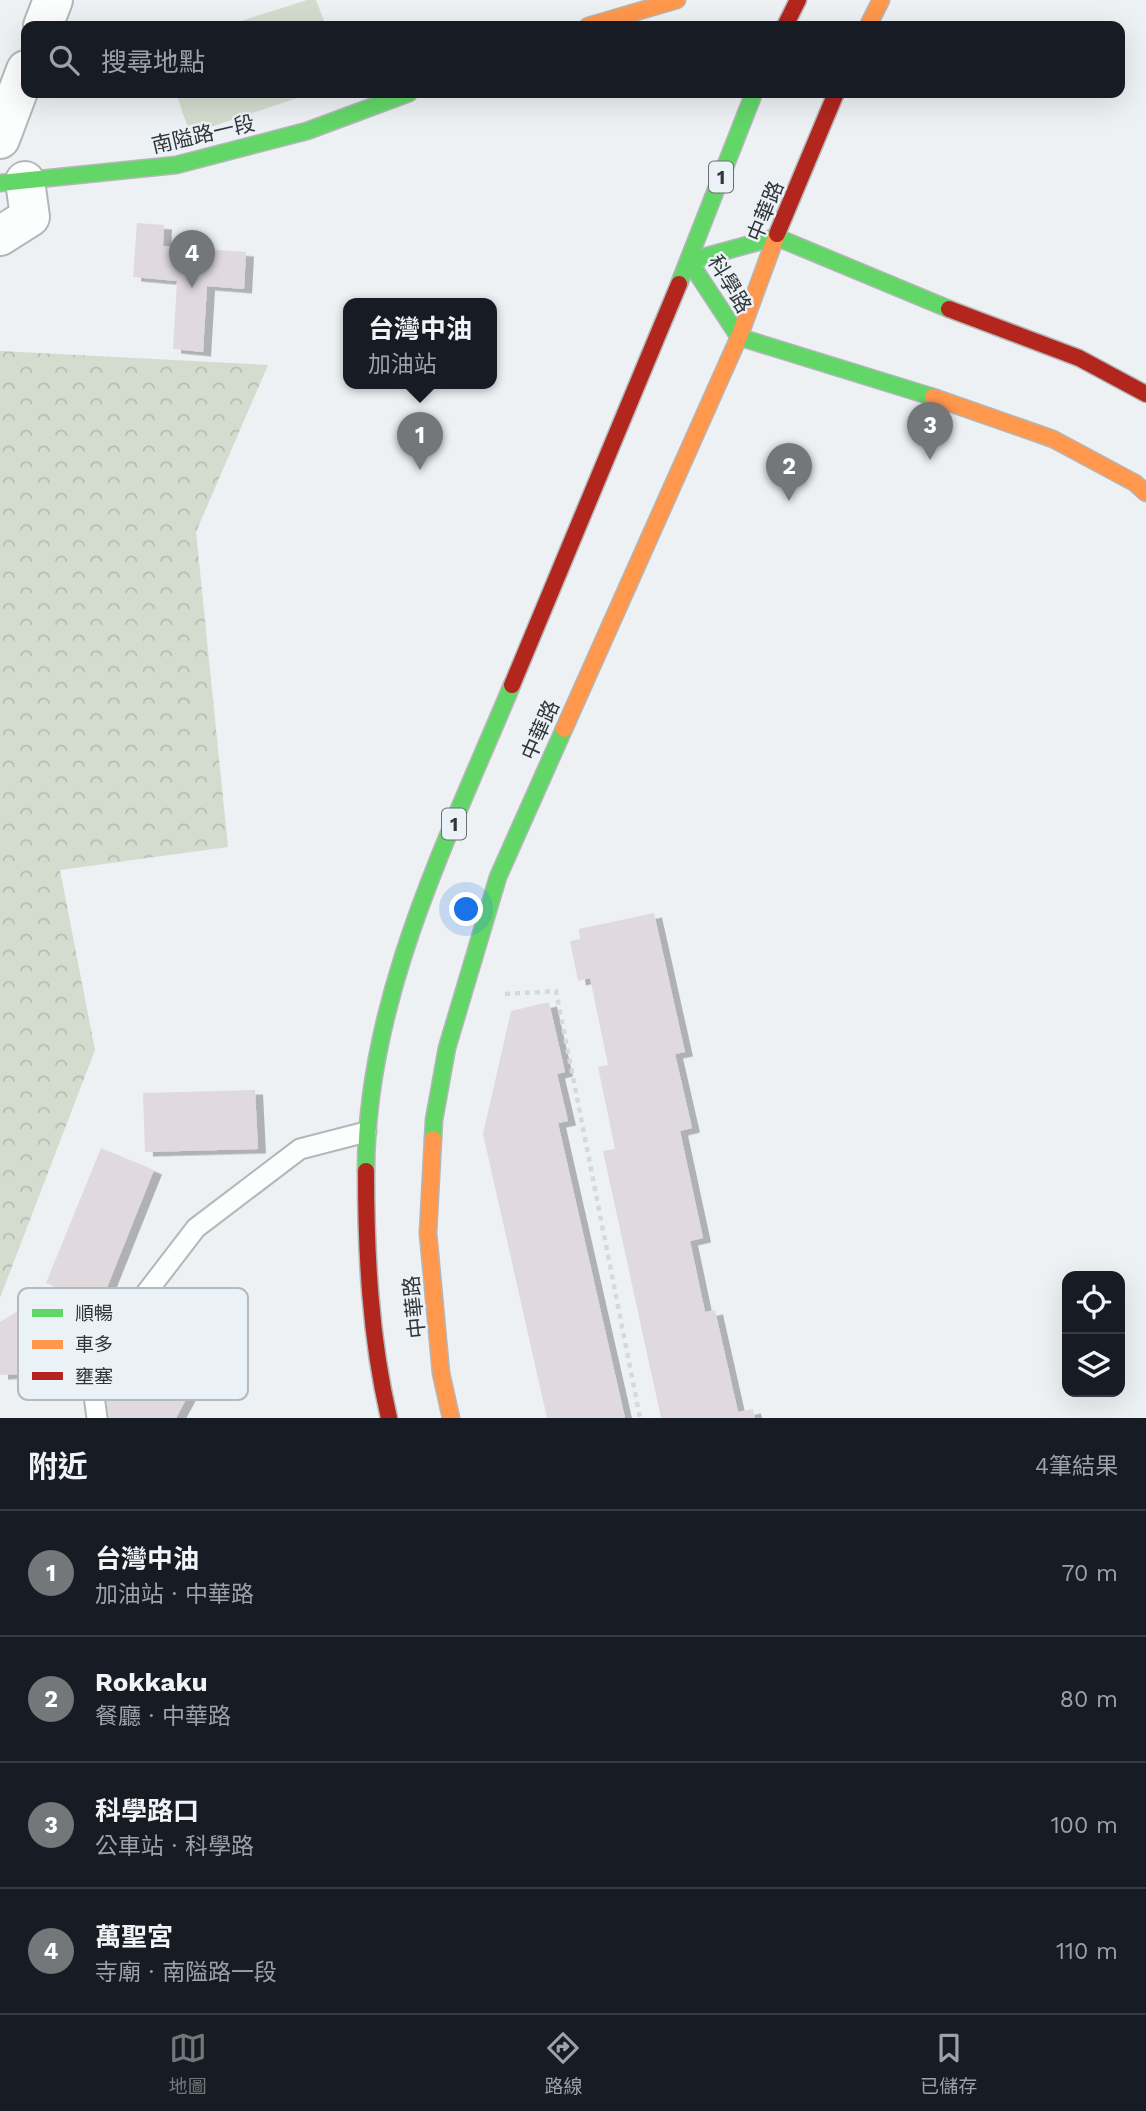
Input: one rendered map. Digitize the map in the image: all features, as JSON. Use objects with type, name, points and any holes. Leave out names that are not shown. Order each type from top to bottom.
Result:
[{"type":"main road","points":[[602,21],[677,0]]},
{"type":"main road","points":[[788,21],[798,0]]},
{"type":"main road","points":[[870,21],[881,0]]},
{"type":"main road","name":"南隘路一段","points":[[13,182],[176,165],[307,131],[396,98]]},
{"type":"main road","name":"中華路","points":[[390,1418],[383,1392],[366,1253],[366,1132],[380,1040],[397,970],[444,848],[689,261],[752,98]]},
{"type":"main road","name":"中華路","points":[[451,1418],[441,1373],[428,1233],[434,1120],[447,1048],[498,877],[739,337],[776,237],[834,98]]},
{"type":"main road","points":[[776,237],[919,298],[1079,358],[1146,394]]},
{"type":"main road","name":"科學路","points":[[776,237],[689,261],[739,337],[886,381],[1053,439],[1135,483],[1146,493]]},
{"type":"street","points":[[45,21],[53,0]]},
{"type":"street","points":[[0,139],[21,83]]},
{"type":"street","points":[[0,236],[30,216],[13,182]]},
{"type":"lane","points":[[150,1288],[196,1228],[300,1149],[366,1132]]},
{"type":"lane","points":[[95,1400],[97,1418]]},
{"type":"path","points":[[463,996],[556,991],[640,1418]]},
{"type":"green space","points":[[307,0],[316,0],[324,21],[241,21]]},
{"type":"green space","points":[[178,98],[297,98],[190,134]]},
{"type":"green space","points":[[0,351],[268,365],[196,532],[228,847],[60,870],[95,1050],[0,1298]]},
{"type":"building","points":[[137,223],[164,225],[163,246],[246,252],[244,289],[207,286],[203,352],[173,349],[177,281],[133,277]]},
{"type":"building","points":[[654,913],[685,1052],[675,1054],[692,1128],[680,1131],[703,1238],[690,1241],[705,1312],[715,1310],[738,1412],[753,1409],[755,1418],[661,1418],[603,1151],[615,1149],[598,1067],[608,1065],[590,978],[578,981],[570,941],[580,939],[579,929]]},
{"type":"building","points":[[549,1002],[565,1072],[557,1074],[568,1121],[558,1123],[625,1418],[547,1418],[483,1134],[511,1011]]},
{"type":"building","points":[[255,1090],[258,1149],[145,1152],[143,1093]]},
{"type":"building","points":[[101,1148],[154,1170],[107,1288],[58,1288],[46,1283]]},
{"type":"building","points":[[18,1311],[18,1374],[0,1375],[0,1322]]},
{"type":"building","points":[[101,1400],[186,1400],[176,1418],[105,1418]]},
{"type":"traffic: fast","points":[[0,183],[176,165],[307,131],[396,98]]},
{"type":"traffic: fast","points":[[679,284],[752,98]]},
{"type":"traffic: fast","points":[[933,397],[739,337],[689,261],[776,237],[949,309]]},
{"type":"traffic: fast","points":[[366,1171],[370,1107],[380,1044],[395,983],[437,862],[512,685]]},
{"type":"traffic: fast","points":[[433,1139],[447,1048],[498,877],[564,729]]},
{"type":"traffic: slow","points":[[605,21],[677,0]]},
{"type":"traffic: slow","points":[[870,21],[881,0]]},
{"type":"traffic: slow","points":[[564,729],[739,337],[777,234]]},
{"type":"traffic: slow","points":[[933,397],[1053,439],[1135,483],[1146,493]]},
{"type":"traffic: slow","points":[[433,1139],[428,1233],[441,1373],[451,1418]]},
{"type":"traffic: jam","points":[[788,21],[798,0]]},
{"type":"traffic: jam","points":[[777,234],[834,98]]},
{"type":"traffic: jam","points":[[512,685],[679,284]]},
{"type":"traffic: jam","points":[[949,309],[1079,358],[1146,394]]},
{"type":"traffic: jam","points":[[366,1171],[370,1295],[377,1357],[389,1418]]},
{"type":"place","name":"萬聖宮","points":[[192,288]]},
{"type":"place","name":"科學路口","points":[[930,460]]},
{"type":"place","name":"台灣中油","points":[[420,470]]},
{"type":"place","name":"Rokkaku","points":[[789,501]]}]
